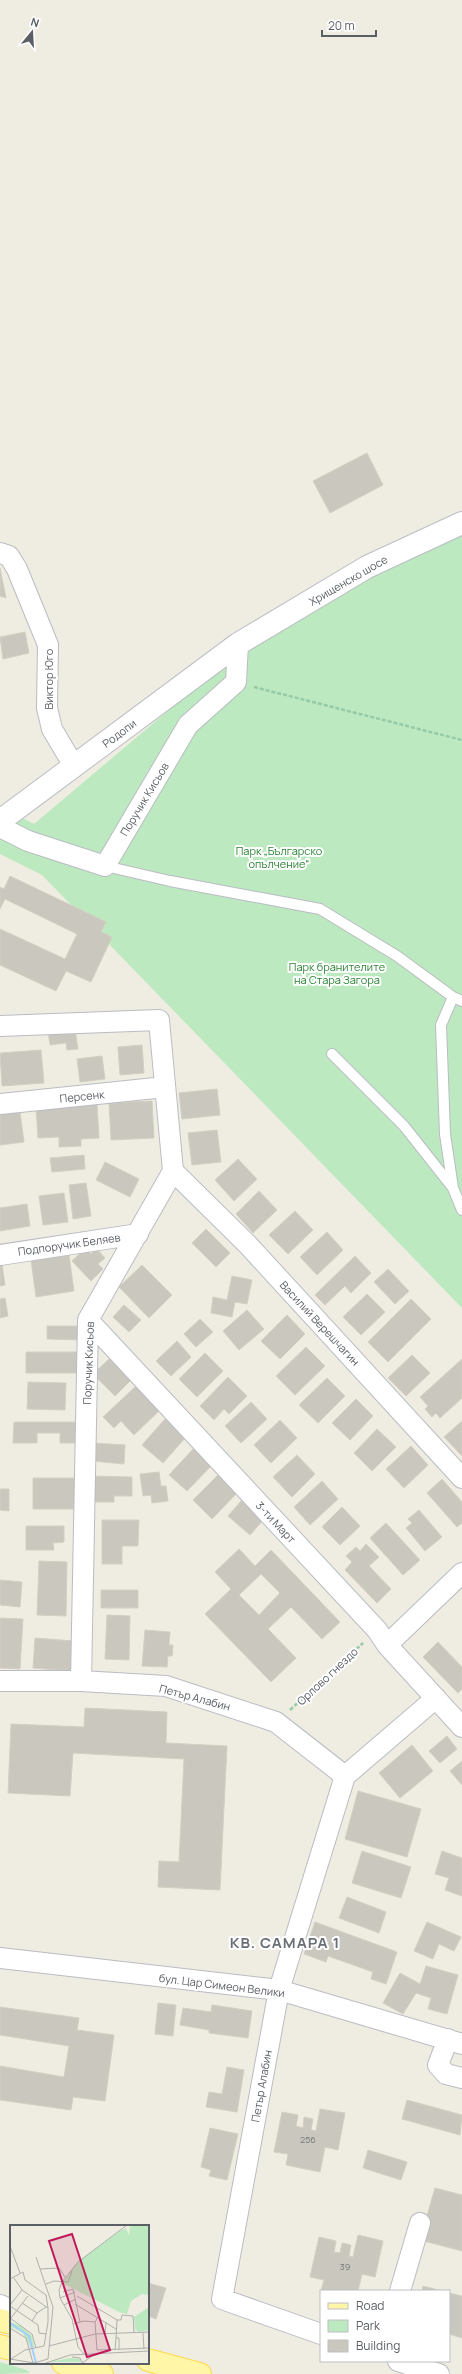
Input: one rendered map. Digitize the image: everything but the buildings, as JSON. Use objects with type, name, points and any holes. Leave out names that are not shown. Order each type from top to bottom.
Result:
[{"type":"main road","points":[[0,2320],[10,2323]]},
{"type":"main road","points":[[0,2346],[10,2349]]},
{"type":"main road","points":[[149,2360],[200,2374]]},
{"type":"main road","points":[[66,2364],[102,2374]]},
{"type":"street","name":"Хрищенско шосе","points":[[238,644],[367,567],[462,523]]},
{"type":"street","name":"Виктор Юго","points":[[0,553],[9,556],[17,569],[48,645],[47,708],[52,729],[74,766]]},
{"type":"street","points":[[236,682],[238,644]]},
{"type":"street","name":"Родопи","points":[[0,821],[238,644]]},
{"type":"street","name":"Поручик Кисьов","points":[[105,866],[188,725],[236,682]]},
{"type":"street","points":[[0,827],[28,841],[105,866]]},
{"type":"street","points":[[0,1026],[159,1020],[173,1171]]},
{"type":"street","name":"Персенк","points":[[0,1104],[165,1087]]},
{"type":"street","name":"Поручик Кисьов","points":[[81,1681],[88,1320],[173,1171]]},
{"type":"street","name":"Василий Верешчагин","points":[[173,1171],[249,1246],[462,1478]]},
{"type":"street","name":"Подпоручик Беляев","points":[[0,1254],[138,1234]]},
{"type":"street","name":"3-ти Март","points":[[88,1320],[382,1638],[462,1727]]},
{"type":"street","points":[[382,1638],[462,1573]]},
{"type":"street","name":"Петър Алабин","points":[[0,1681],[81,1681],[166,1686],[276,1722],[346,1776],[279,1990],[222,2299],[320,2334]]},
{"type":"street","points":[[346,1776],[436,1698]]},
{"type":"street","name":"бул. Цар Симеон Велики","points":[[0,1958],[279,1990],[455,2042]]},
{"type":"street","points":[[455,2042],[438,2065],[446,2074],[462,2078]]},
{"type":"street","points":[[400,2290],[420,2223]]},
{"type":"street","points":[[0,2306],[10,2311]]},
{"type":"street","points":[[401,2362],[439,2374]]},
{"type":"lane","points":[[105,866],[170,881],[320,909],[397,956],[457,999],[441,1025],[445,1134],[453,1188],[462,1210]]},
{"type":"lane","points":[[332,1054],[404,1126],[453,1188]]},
{"type":"path","points":[[236,682],[462,740]]},
{"type":"path","name":"Орлово гнездо","points":[[276,1722],[382,1638]]},
{"type":"green space","name":"Парк „Българско опълчение“","points":[[462,532],[462,1308],[42,875],[0,854],[0,832],[19,816],[34,824],[233,656],[425,546]]},
{"type":"green space","points":[[0,2362],[27,2370],[30,2373],[0,2374]]},
{"type":"district","name":"КВ. САМАРА 1","points":[[285,1942]]},
{"type":"park label","name":"Парк бранителите на Стара Загора","points":[[337,972]]}]
